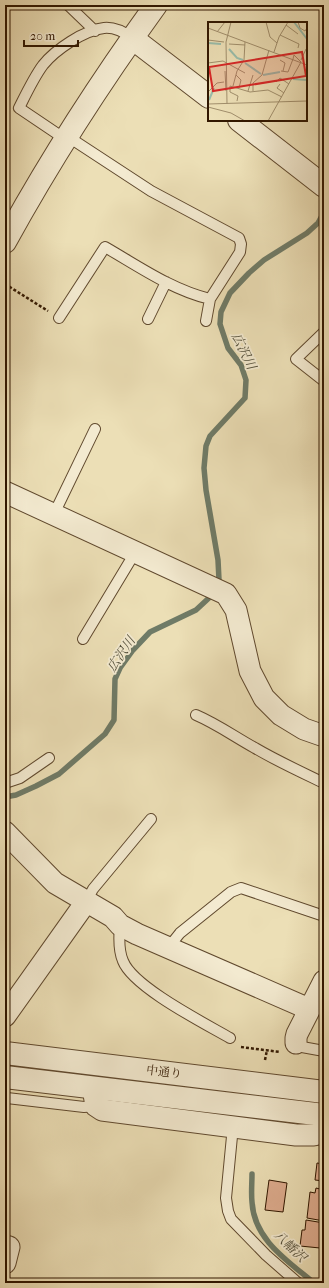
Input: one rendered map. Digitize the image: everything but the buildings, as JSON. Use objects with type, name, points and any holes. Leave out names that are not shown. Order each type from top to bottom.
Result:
[{"type":"street","points":[[5,242],[66,138],[132,38],[156,5]]},
{"type":"street","points":[[132,38],[208,96]]},
{"type":"street","points":[[240,121],[324,186]]},
{"type":"street","points":[[5,492],[136,551],[226,594],[236,610],[250,671],[264,698],[281,715],[304,729],[324,736]]},
{"type":"street","points":[[5,832],[55,883],[113,917],[120,925],[136,934],[309,1010]]},
{"type":"street","points":[[5,1016],[86,902]]},
{"type":"street","points":[[296,1043],[297,1034],[324,981]]},
{"type":"street","name":"中通り","points":[[5,1053],[324,1092]]},
{"type":"street","name":"中通り","points":[[6,1087],[94,1097],[324,1115]]},
{"type":"street","points":[[94,1097],[102,1110],[296,1135],[324,1132]]},
{"type":"street","points":[[5,1246],[9,1248],[5,1263]]},
{"type":"lane","points":[[68,5],[95,30]]},
{"type":"lane","points":[[132,38],[124,32],[104,28],[77,37],[56,52],[43,65],[19,108],[151,191],[239,238],[241,244],[240,252],[210,299],[206,321]]},
{"type":"lane","points":[[59,318],[105,247],[166,282],[196,296],[210,299]]},
{"type":"lane","points":[[148,320],[166,282]]},
{"type":"lane","points":[[324,332],[296,359],[324,381]]},
{"type":"lane","points":[[54,514],[95,429]]},
{"type":"lane","points":[[83,639],[136,551]]},
{"type":"lane","points":[[196,715],[233,734],[254,748],[324,783]]},
{"type":"lane","points":[[5,783],[20,778],[49,758]]},
{"type":"lane","points":[[86,902],[93,889],[151,819]]},
{"type":"lane","points":[[168,948],[180,933],[231,892],[242,888],[324,916]]},
{"type":"lane","points":[[120,925],[119,942],[121,958],[134,978],[156,994],[233,1042]]},
{"type":"lane","points":[[296,1043],[302,1047],[324,1051]]},
{"type":"lane","points":[[234,1126],[226,1198],[231,1220],[266,1255],[298,1283]]},
{"type":"path","points":[[5,284],[59,318]]},
{"type":"path","points":[[233,1042],[269,1051],[265,1060]]},
{"type":"waterway","name":"広沢川","points":[[219,580],[218,560],[206,490],[204,468],[206,446],[210,436],[245,398],[246,380],[241,365],[228,348],[220,324],[221,312],[230,293],[249,273],[264,260],[307,233],[318,223],[324,212]]},
{"type":"waterway","name":"広沢川","points":[[5,797],[16,795],[59,774],[105,734],[114,720],[115,679],[120,668],[133,650],[150,632],[196,610],[210,597]]},
{"type":"waterway","name":"八幡沢","points":[[252,1174],[252,1202],[254,1215],[259,1228],[266,1239],[283,1258],[314,1283]]}]
